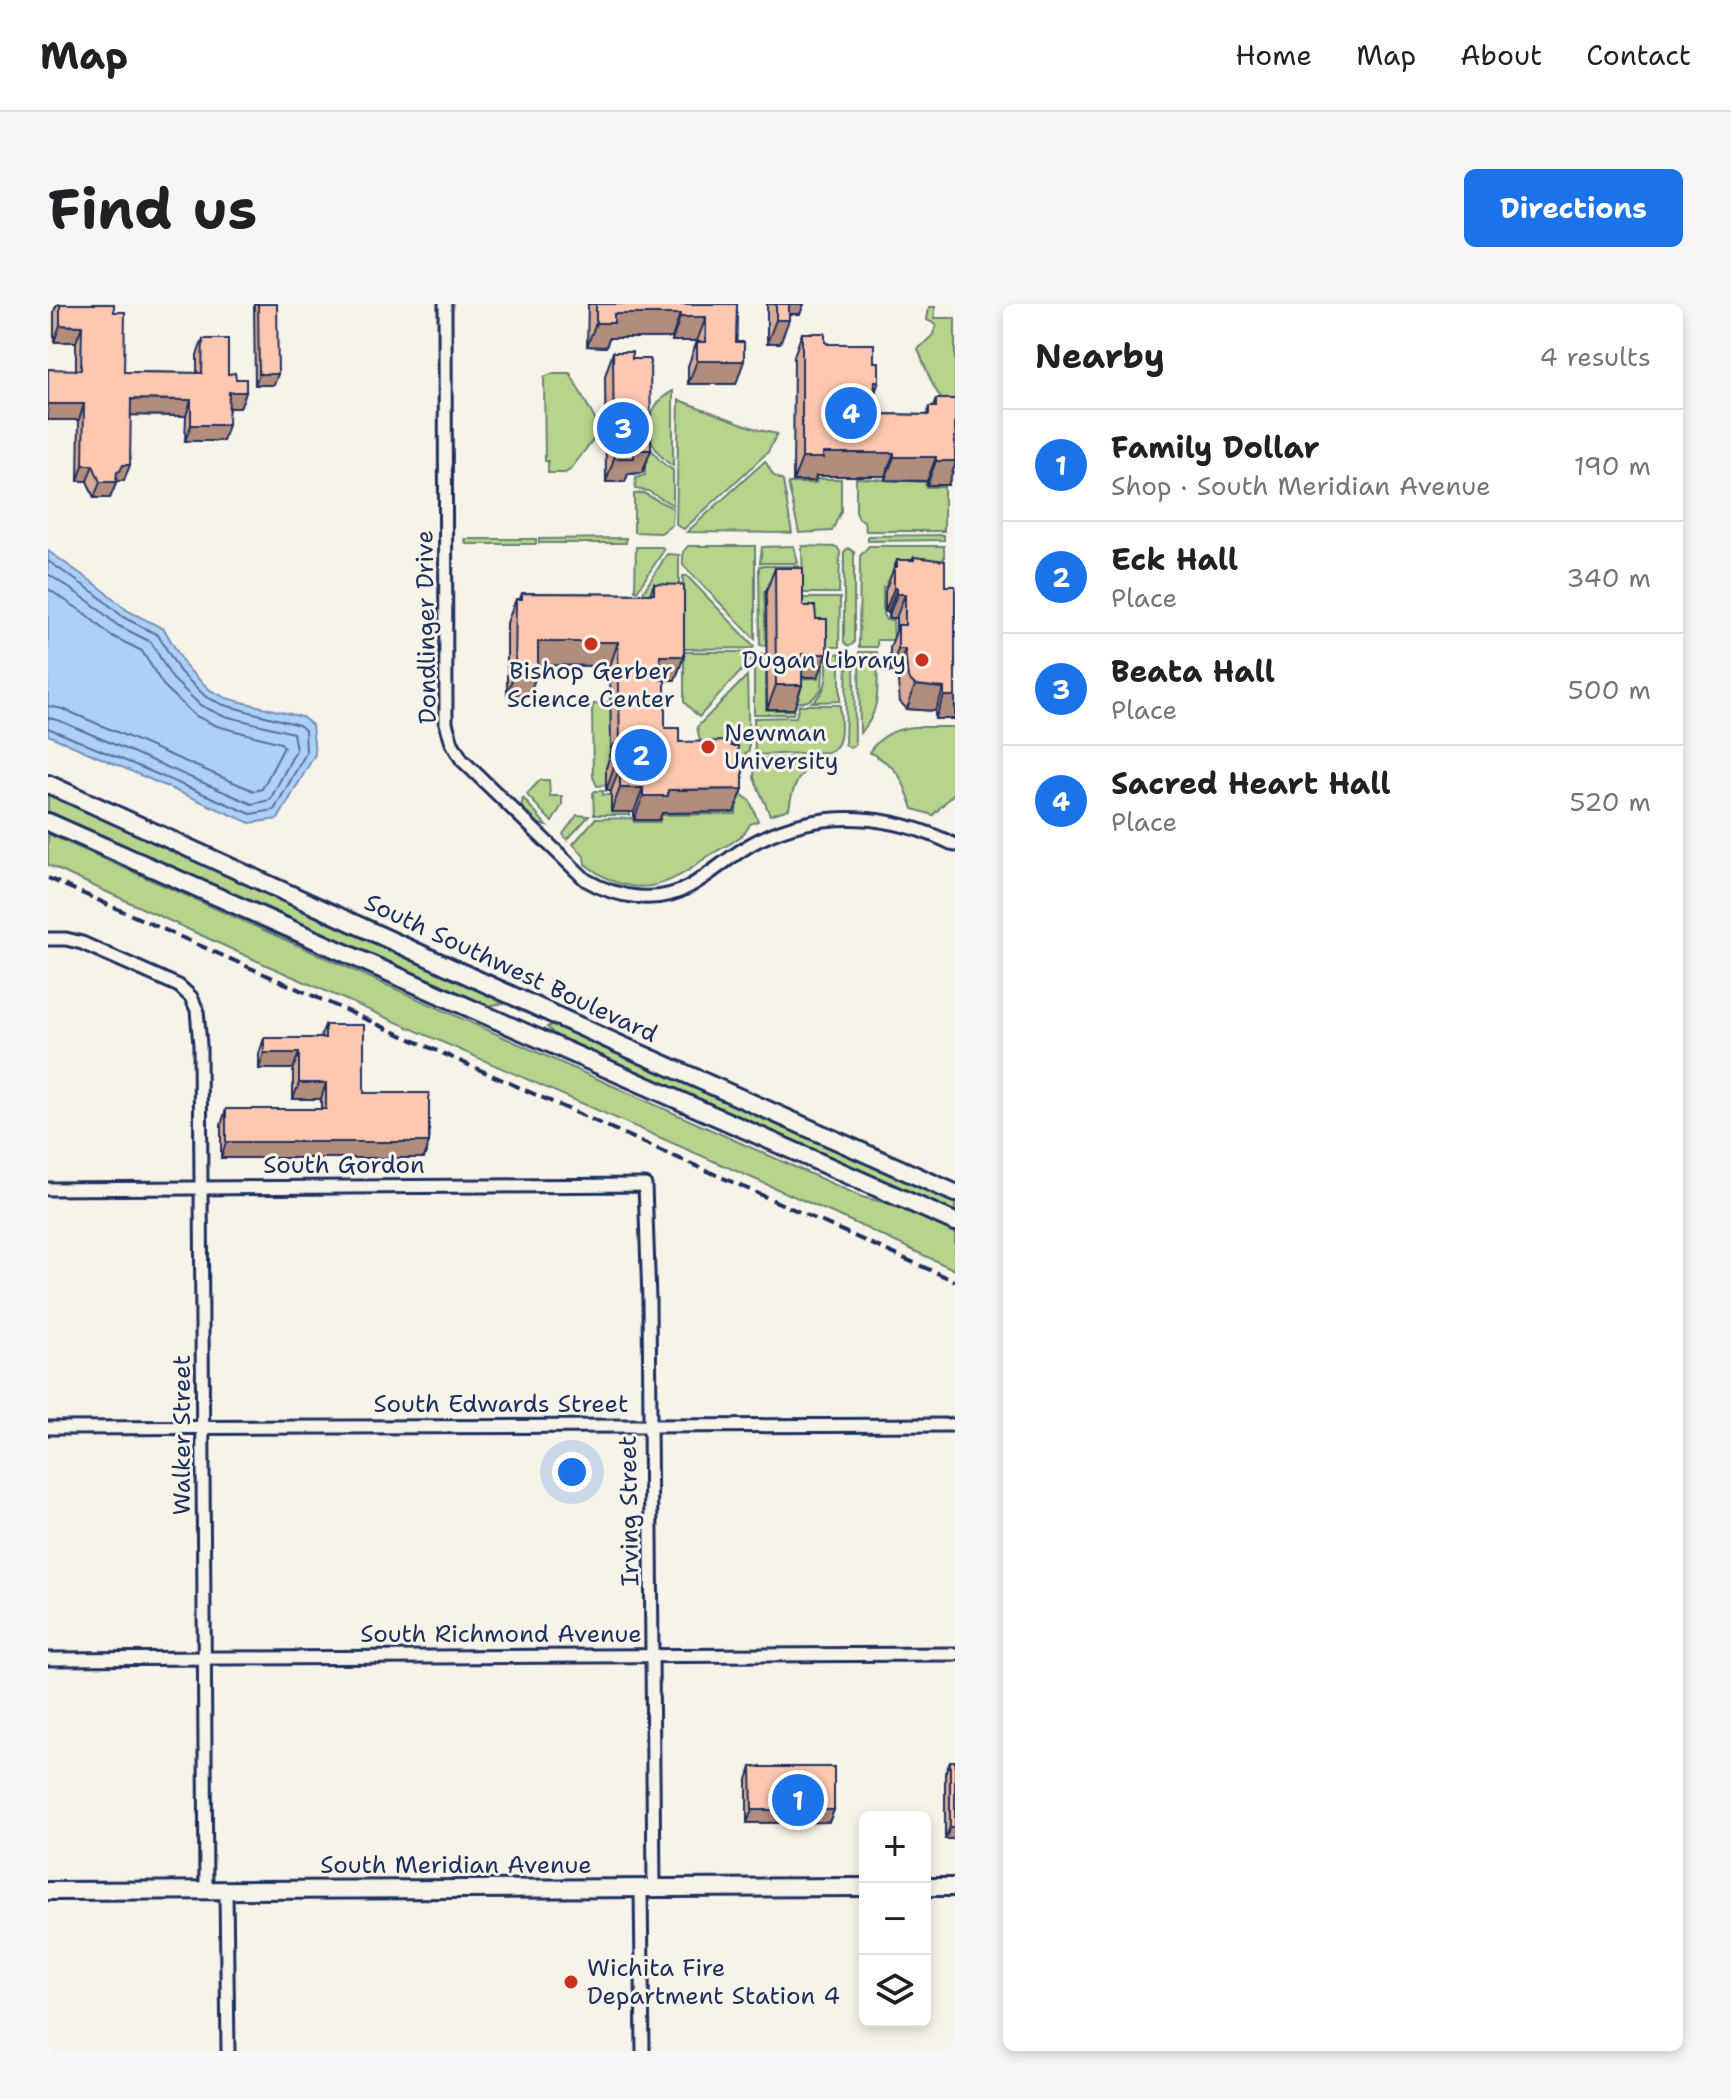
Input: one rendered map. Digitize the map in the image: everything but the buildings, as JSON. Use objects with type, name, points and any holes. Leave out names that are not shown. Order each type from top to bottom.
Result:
[{"type":"main road","name":"South Southwest Boulevard","points":[[48,784],[614,1042],[955,1193]]},
{"type":"main road","name":"South Southwest Boulevard","points":[[48,822],[955,1222]]},
{"type":"main road","name":"South Meridian Avenue","points":[[48,1891],[859,1887]]},
{"type":"main road","points":[[931,1887],[955,1887]]},
{"type":"street","name":"Dondlinger Drive","points":[[445,304],[446,723],[452,743],[462,760],[586,880],[603,890],[625,896],[671,895],[690,887],[762,838],[786,829],[838,818],[888,820],[955,845]]},
{"type":"street","name":"Walker Street","points":[[48,939],[82,943],[179,986],[191,997],[197,1010],[202,1188],[206,1890]]},
{"type":"street","name":"South Gordon","points":[[48,1189],[640,1185]]},
{"type":"street","name":"Irving Street","points":[[640,1185],[645,1185],[652,1656],[643,2051]]},
{"type":"street","name":"South Edwards Street","points":[[48,1428],[955,1425]]},
{"type":"street","name":"South Richmond Avenue","points":[[48,1659],[955,1654]]},
{"type":"street","points":[[226,1890],[228,2051]]},
{"type":"green space","points":[[929,307],[935,307],[935,318],[955,318],[955,413],[937,392],[918,349],[932,336],[937,325],[927,320]]},
{"type":"green space","points":[[554,373],[570,373],[598,425],[598,433],[565,473],[548,473],[548,461],[545,461],[544,377]]},
{"type":"green space","points":[[673,391],[673,466],[656,449],[649,428],[655,407]]},
{"type":"green space","points":[[679,400],[777,434],[768,452],[684,529],[676,525]]},
{"type":"green space","points":[[645,435],[656,456],[673,470],[673,505],[648,491],[635,489],[636,478],[645,475]]},
{"type":"green space","points":[[765,461],[773,475],[783,481],[792,533],[687,532]]},
{"type":"green space","points":[[856,478],[925,482],[926,487],[944,487],[944,531],[866,531],[864,521],[859,519],[856,511]]},
{"type":"green space","points":[[817,479],[841,479],[841,511],[832,531],[799,533],[788,483],[816,483]]},
{"type":"green space","points":[[643,493],[673,508],[672,525],[661,533],[634,532],[634,494]]},
{"type":"green space","points":[[944,535],[944,540],[868,541],[868,536]]},
{"type":"green space","points":[[626,538],[626,543],[539,543],[539,539]]},
{"type":"green space","points":[[465,539],[536,539],[536,544],[466,544]]},
{"type":"green space","points":[[688,546],[755,546],[755,639],[683,565],[683,552]]},
{"type":"green space","points":[[794,546],[798,563],[760,563],[762,547]]},
{"type":"green space","points":[[802,546],[837,547],[840,552],[839,593],[803,593]]},
{"type":"green space","points":[[869,546],[944,546],[944,574],[887,582],[883,587],[883,614],[886,620],[893,620],[894,640],[877,640],[877,647],[859,647],[860,556]]},
{"type":"green space","points":[[636,547],[662,547],[664,550],[637,591],[635,590]]},
{"type":"green space","points":[[848,548],[854,552],[854,643],[848,647],[844,642],[844,552]]},
{"type":"green space","points":[[667,554],[679,555],[679,597],[642,594]]},
{"type":"green space","points":[[759,566],[799,566],[799,590],[764,591],[766,646],[760,645]]},
{"type":"green space","points":[[683,576],[687,576],[753,648],[684,649]]},
{"type":"green space","points":[[798,598],[840,598],[839,647],[819,647]]},
{"type":"green space","points":[[684,652],[752,652],[755,656],[699,717],[684,702]]},
{"type":"green space","points":[[859,652],[877,652],[878,674],[872,715],[860,733]]},
{"type":"green space","points":[[820,653],[824,653],[822,688],[811,699],[796,701],[796,679],[819,678]]},
{"type":"green space","points":[[827,653],[840,654],[840,701],[812,702],[825,686]]},
{"type":"green space","points":[[762,654],[766,654],[766,710],[794,710],[793,714],[754,714],[754,668]]},
{"type":"green space","points":[[847,654],[854,658],[855,745],[850,748],[845,744]]},
{"type":"green space","points":[[747,676],[749,750],[743,756],[694,756],[700,741],[697,727]]},
{"type":"green space","points":[[611,702],[612,768],[606,785],[597,786],[593,777],[592,709],[594,704]]},
{"type":"green space","points":[[799,705],[840,705],[841,732],[834,749],[829,752],[755,755],[754,718],[796,717]]},
{"type":"green space","points":[[913,727],[955,727],[955,792],[933,815],[913,809],[898,775],[887,763],[869,752],[888,734]]},
{"type":"green space","points":[[817,756],[818,759],[798,780],[789,809],[770,815],[754,778],[755,759]]},
{"type":"green space","points":[[540,780],[549,780],[550,796],[562,796],[562,805],[552,822],[527,794]]},
{"type":"green space","points":[[595,791],[611,795],[630,815],[594,815]]},
{"type":"green space","points":[[737,791],[750,801],[758,821],[750,824],[743,835],[731,843],[662,883],[633,886],[617,883],[585,864],[584,856],[573,844],[595,819],[633,818],[634,822],[660,822],[661,815],[736,814]]},
{"type":"green space","points":[[48,792],[505,1003],[487,1006],[48,811]]},
{"type":"green space","points":[[523,798],[547,826],[538,824],[521,807]]},
{"type":"green space","points":[[577,815],[589,816],[567,840],[563,834]]},
{"type":"green space","points":[[48,834],[862,1197],[895,1205],[955,1232],[955,1270],[48,865]]},
{"type":"green space","points":[[562,1025],[955,1201],[955,1212],[557,1037],[547,1027]]},
{"type":"water","points":[[48,551],[128,611],[164,629],[186,667],[210,690],[226,698],[302,717],[312,725],[315,754],[278,819],[250,823],[48,735]]},
{"type":"railway","points":[[48,878],[955,1281]]},
{"type":"place","name":"Sacred Heart Hall","points":[[851,413]]},
{"type":"place","name":"Beata Hall","points":[[623,428]]},
{"type":"place","name":"Bishop Gerber Science Center","points":[[591,644]]},
{"type":"place","name":"Dugan Library","points":[[922,660]]},
{"type":"place","name":"Newman University","points":[[708,747]]},
{"type":"place","name":"Eck Hall","points":[[641,755]]},
{"type":"place","name":"Family Dollar","points":[[798,1800]]},
{"type":"place","name":"Wichita Fire Department Station 4","points":[[571,1982]]}]
